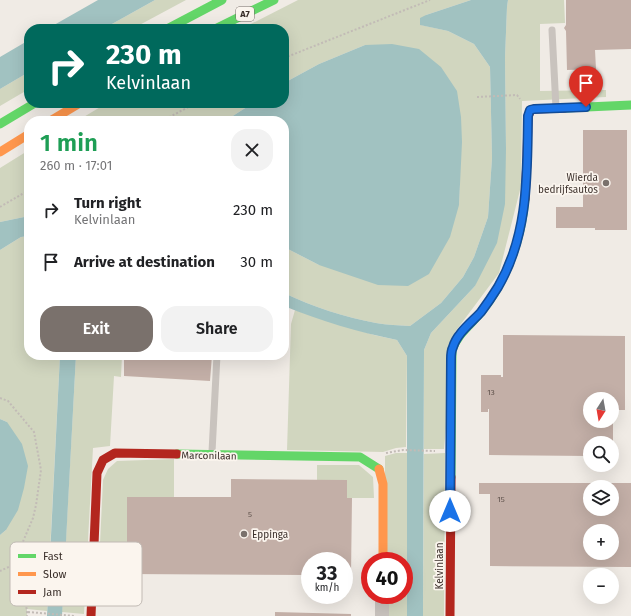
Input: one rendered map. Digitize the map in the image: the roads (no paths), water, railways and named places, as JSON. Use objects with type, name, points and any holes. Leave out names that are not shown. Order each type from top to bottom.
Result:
[{"type":"main road","points":[[176,24],[222,0]]},
{"type":"main road","name":"A7","points":[[225,24],[274,0]]},
{"type":"main road","name":"Kelvinlaan","points":[[450,616],[451,359],[453,346],[458,336],[482,311],[498,287],[515,252],[523,217],[527,185],[528,116],[530,110],[631,105]]},
{"type":"main road","points":[[0,124],[27,108]]},
{"type":"main road","points":[[58,116],[72,108]]},
{"type":"main road","points":[[0,152],[24,137]]},
{"type":"main road","name":"Marconilaan","points":[[94,542],[97,473],[100,463],[107,456],[115,453],[360,457],[379,468],[383,484],[383,552]]},
{"type":"main road","name":"Marconilaan","points":[[91,606],[91,616]]},
{"type":"street","points":[[382,604],[382,616]]},
{"type":"lane","points":[[552,30],[556,108]]},
{"type":"lane","points":[[212,455],[217,360]]},
{"type":"water","points":[[98,0],[155,0],[112,24],[56,24]]},
{"type":"water","points":[[471,0],[508,0],[505,58],[505,204],[497,243],[475,286],[431,333],[424,350],[423,616],[407,616],[407,604],[413,604],[413,552],[407,552],[407,356],[397,340],[340,326],[289,308],[289,295],[317,307],[352,318],[380,324],[410,326],[441,303],[463,277],[474,257],[488,217],[492,158],[490,67],[474,44],[448,31],[420,25],[420,18]]},
{"type":"water","points":[[24,43],[24,75],[0,89],[0,57]]},
{"type":"water","points":[[392,44],[419,49],[441,67],[457,91],[461,117],[462,142],[459,205],[450,237],[429,274],[408,286],[378,285],[319,265],[289,250],[289,116],[233,116],[245,108],[289,108],[289,80],[319,64],[365,45]]},
{"type":"water","points":[[24,217],[24,237],[0,250],[0,222]]},
{"type":"water","points":[[60,360],[76,360],[66,542],[51,542]]},
{"type":"water","points":[[0,419],[7,422],[22,444],[28,466],[18,510],[6,530],[0,535]]},
{"type":"water","points":[[47,606],[63,606],[62,616],[47,616]]},
{"type":"place","name":"Wierda bedrijfsautos","points":[[606,183]]},
{"type":"place","name":"Eppinga","points":[[244,534]]}]
